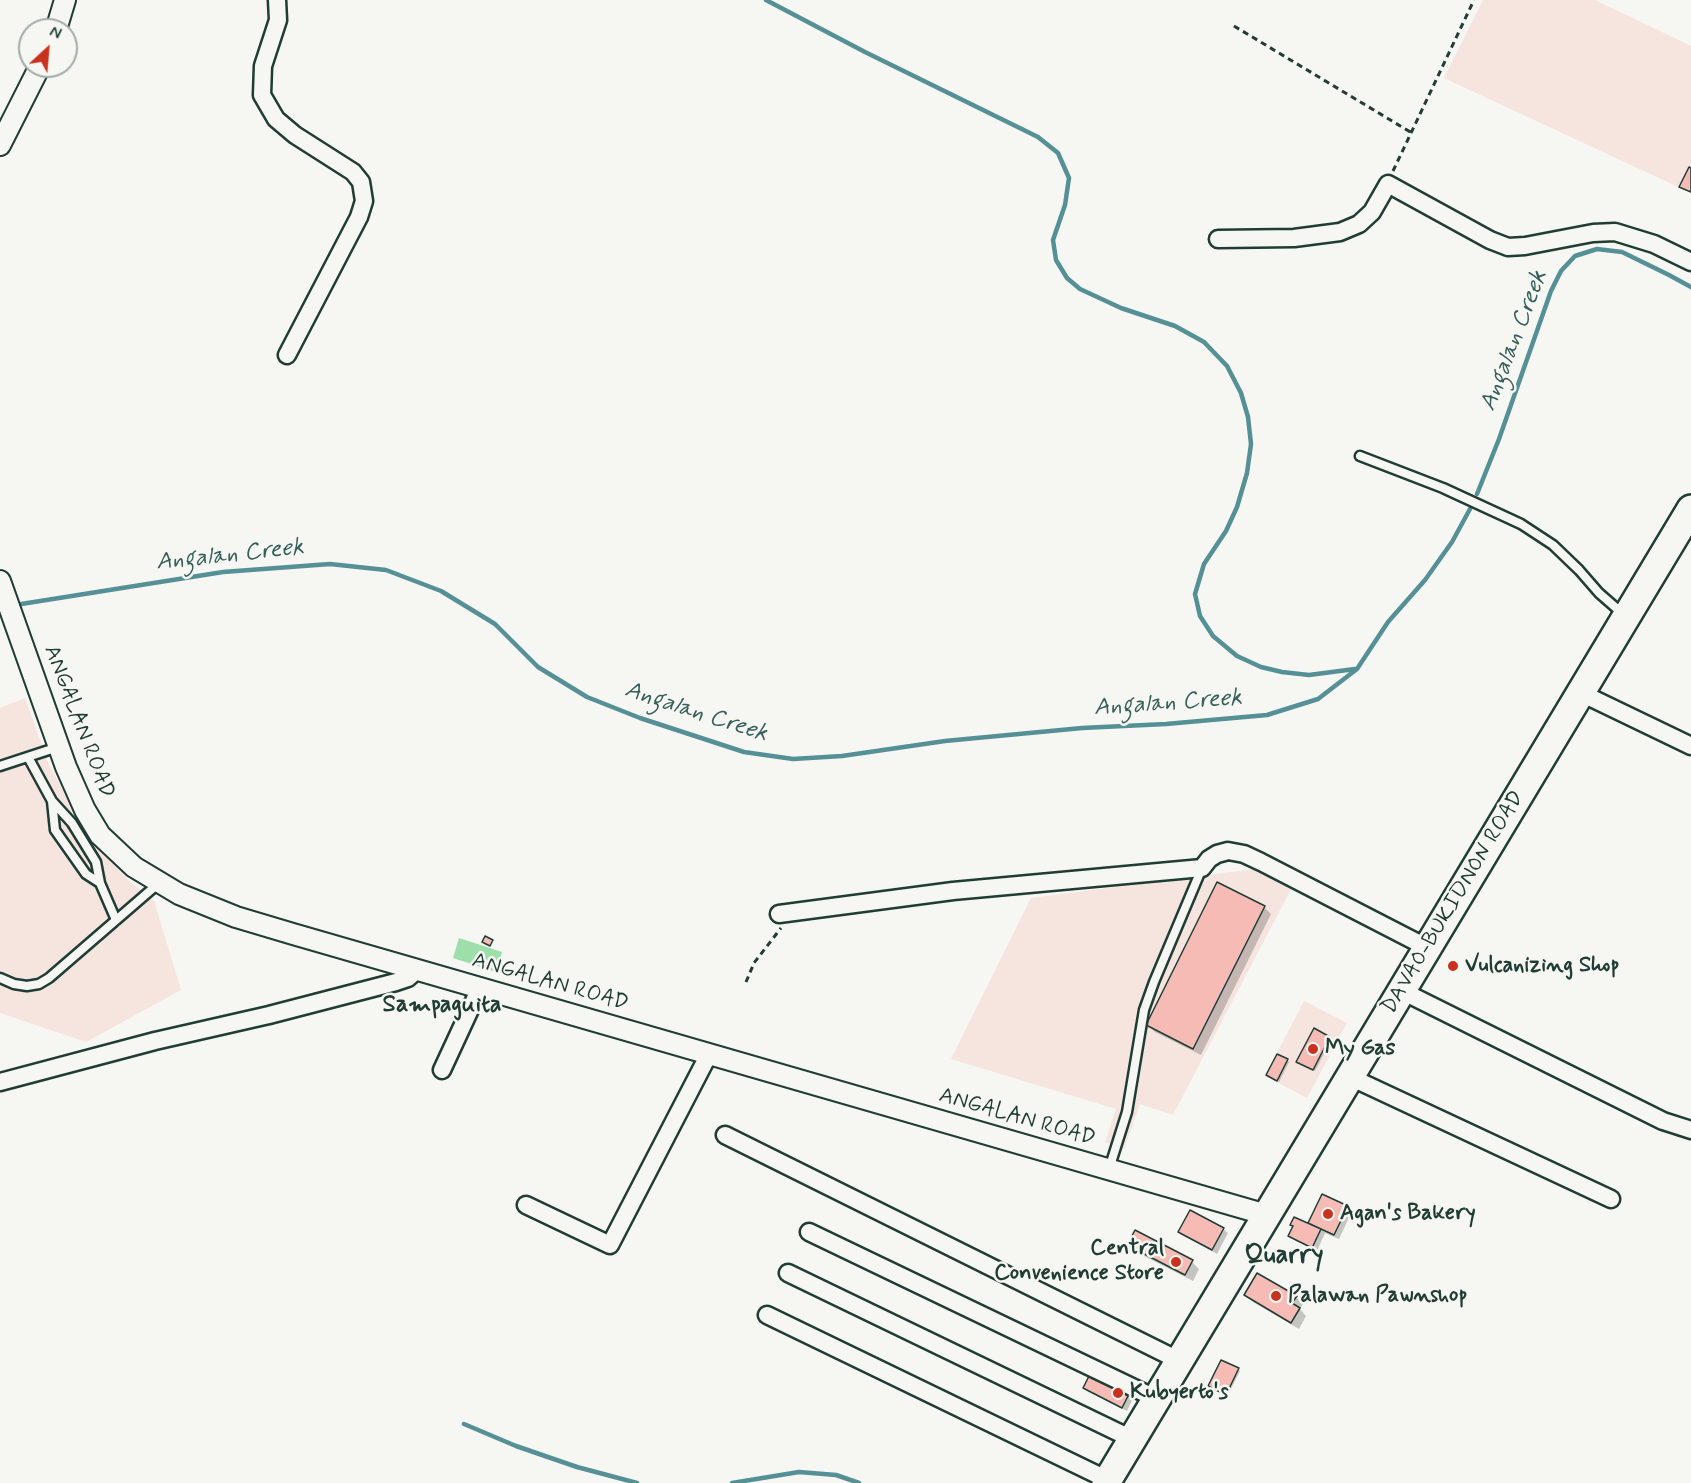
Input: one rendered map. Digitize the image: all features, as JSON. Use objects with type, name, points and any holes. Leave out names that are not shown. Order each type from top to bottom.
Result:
[{"type":"highway","name":"DAVAO-BUKIDNON ROAD","points":[[1107,1482],[1691,509]]},
{"type":"street","points":[[60,18],[65,0]]},
{"type":"street","points":[[277,0],[278,20],[263,66],[262,95],[276,119],[295,135],[353,172],[361,182],[364,201],[359,217],[287,355]]},
{"type":"street","points":[[0,145],[34,78]]},
{"type":"street","points":[[1218,239],[1294,238],[1340,232],[1359,224],[1372,212],[1388,184],[1490,240],[1508,247],[1593,233],[1615,232],[1654,244],[1691,262]]},
{"type":"street","name":"ANGALAN ROAD","points":[[0,581],[58,747],[85,810],[100,835],[135,867],[178,894],[236,917],[1267,1215]]},
{"type":"street","points":[[1581,693],[1691,746]]},
{"type":"street","points":[[779,914],[953,891],[1202,868],[1209,859],[1228,851],[1244,854],[1281,871],[1428,948]]},
{"type":"street","points":[[0,1082],[155,1041],[269,1015],[396,982],[408,978],[417,970]]},
{"type":"street","points":[[442,1070],[480,988]]},
{"type":"street","points":[[1402,991],[1663,1121],[1691,1130]]},
{"type":"street","points":[[526,1205],[610,1245],[709,1054]]},
{"type":"street","points":[[1350,1077],[1611,1199]]},
{"type":"street","points":[[725,1135],[1180,1361]]},
{"type":"street","points":[[809,1232],[1157,1399]]},
{"type":"street","points":[[788,1273],[1132,1440]]},
{"type":"street","points":[[767,1315],[1107,1482]]},
{"type":"lane","points":[[1360,456],[1443,488],[1521,524],[1553,545],[1580,570],[1599,593],[1626,617]]},
{"type":"lane","points":[[0,766],[58,747]]},
{"type":"lane","points":[[28,757],[52,801],[72,824],[96,862],[100,883],[116,920]]},
{"type":"lane","points":[[52,801],[55,830],[86,874],[100,883]]},
{"type":"lane","points":[[1109,1169],[1127,1112],[1144,1010],[1202,868]]},
{"type":"lane","points":[[0,978],[27,986],[39,984],[159,884]]},
{"type":"path","points":[[1388,184],[1474,0]]},
{"type":"path","points":[[1234,26],[1412,133]]},
{"type":"path","points":[[746,982],[754,963],[767,944],[801,911]]},
{"type":"shaded area","points":[[1483,0],[1595,0],[1691,46],[1691,193],[1444,78]]},
{"type":"shaded area","points":[[25,698],[49,765],[82,824],[128,880],[154,901],[181,990],[86,1042],[0,1013],[0,708]]},
{"type":"shaded area","points":[[1254,869],[1292,887],[1173,1115],[1140,1104],[1124,1149],[1105,1142],[1116,1109],[951,1059],[1031,898]]},
{"type":"shaded area","points":[[1304,1001],[1347,1023],[1307,1098],[1265,1076]]},
{"type":"green space","points":[[459,938],[502,952],[496,972],[453,958]]},
{"type":"building","points":[[1689,167],[1691,168],[1691,192],[1679,187]]},
{"type":"building","points":[[1217,882],[1265,906],[1193,1049],[1146,1025]]},
{"type":"building","points":[[485,936],[493,940],[490,946],[482,942]]},
{"type":"building","name":"My Gas","points":[[1314,1028],[1330,1037],[1313,1070],[1296,1062]]},
{"type":"building","points":[[1277,1054],[1288,1059],[1277,1081],[1266,1075]]},
{"type":"building","points":[[1322,1194],[1348,1206],[1334,1235],[1308,1223]]},
{"type":"building","points":[[1190,1210],[1224,1228],[1212,1250],[1178,1232]]},
{"type":"building","points":[[1294,1217],[1321,1229],[1312,1248],[1288,1236]]},
{"type":"building","points":[[1135,1230],[1193,1260],[1185,1275],[1127,1245]]},
{"type":"building","points":[[1257,1273],[1297,1296],[1292,1303],[1300,1308],[1291,1323],[1244,1295]]},
{"type":"building","points":[[1221,1360],[1239,1368],[1226,1395],[1208,1386]]},
{"type":"building","points":[[1092,1370],[1131,1390],[1122,1408],[1083,1388]]},
{"type":"waterway","points":[[766,0],[865,52],[1038,137],[1058,153],[1069,178],[1065,205],[1053,240],[1056,260],[1067,278],[1080,289],[1121,308],[1175,326],[1204,342],[1227,366],[1241,393],[1248,417],[1251,444],[1247,473],[1237,507],[1226,531],[1204,564],[1195,594],[1200,616],[1213,636],[1237,656],[1261,667],[1309,675],[1355,669]]},
{"type":"waterway","name":"Angalan Creek","points":[[1477,494],[1499,439],[1551,291],[1561,271],[1575,256],[1597,249],[1622,252],[1691,287]]},
{"type":"waterway","name":"Angalan Creek","points":[[15,605],[223,572],[330,564],[386,570],[441,591],[495,624],[538,667],[587,697],[640,718],[744,752],[793,759],[842,756],[945,741],[1082,728],[1166,724],[1267,715],[1318,699],[1357,669],[1388,622],[1425,580],[1452,542],[1470,509]]},
{"type":"waterway","points":[[464,1424],[516,1446],[577,1467],[637,1483]]},
{"type":"waterway","points":[[732,1483],[799,1472],[836,1475],[859,1483]]},
{"type":"place","name":"Vulcanizing Shop","points":[[1453,966]]},
{"type":"place","name":"My Gas","points":[[1313,1049]]},
{"type":"place","name":"Agan's Bakery","points":[[1328,1214]]},
{"type":"place","name":"Central Convenience Store","points":[[1176,1262]]},
{"type":"place","name":"Palawan Pawnshop","points":[[1276,1296]]},
{"type":"place","name":"Kubyerto's","points":[[1118,1393]]},
{"type":"district","name":"Sampaguita","points":[[442,1006]]},
{"type":"district","name":"Quarry","points":[[1284,1257]]}]
